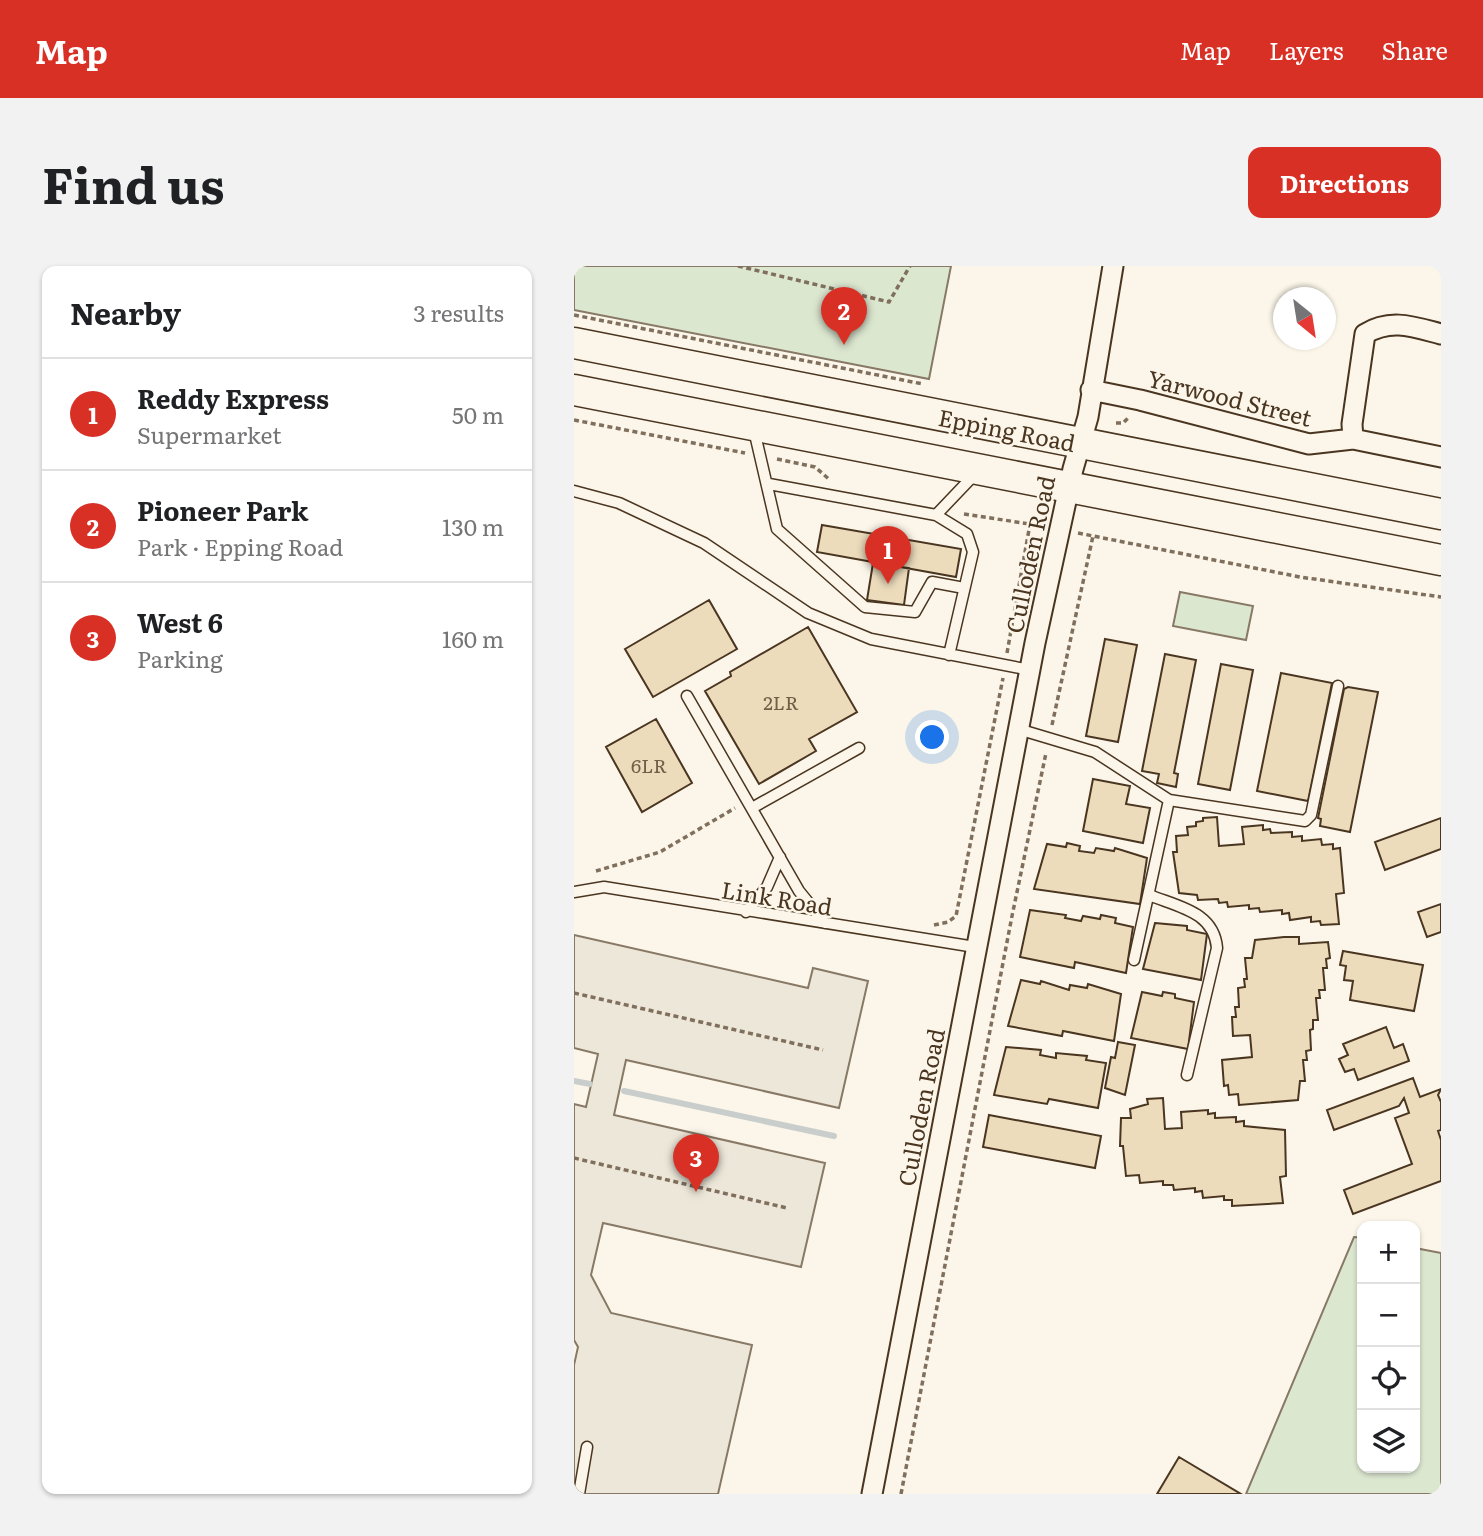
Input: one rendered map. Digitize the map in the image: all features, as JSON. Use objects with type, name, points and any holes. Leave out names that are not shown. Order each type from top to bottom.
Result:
[{"type":"main road","name":"Epping Road","points":[[574,343],[1084,430],[1441,514]]},
{"type":"main road","name":"Epping Road","points":[[574,390],[981,467],[1441,560]]},
{"type":"street","name":"Culloden Road","points":[[872,1494],[975,947],[1030,670],[1069,486],[1084,430],[1113,266]]},
{"type":"street","points":[[1353,439],[1352,424],[1366,334],[1380,325],[1410,326],[1441,334]]},
{"type":"street","name":"Yarwood Street","points":[[1091,390],[1309,444],[1353,439],[1441,457]]},
{"type":"lane","points":[[752,424],[769,484],[777,529],[865,607],[915,612],[932,582],[964,587]]},
{"type":"lane","points":[[936,515],[981,467]]},
{"type":"lane","points":[[769,484],[936,515],[967,534],[973,552],[949,655]]},
{"type":"lane","points":[[574,491],[619,503],[704,542],[808,612],[871,639],[1030,670]]},
{"type":"lane","points":[[1018,729],[1095,752],[1169,800],[1305,821],[1311,815],[1338,686]]},
{"type":"lane","points":[[687,696],[799,891],[825,924]]},
{"type":"lane","points":[[750,804],[859,748]]},
{"type":"lane","points":[[1134,960],[1169,800]]},
{"type":"lane","points":[[746,912],[767,887],[780,857]]},
{"type":"lane","name":"Link Road","points":[[574,892],[604,887],[975,947]]},
{"type":"lane","points":[[1149,895],[1205,919],[1216,932],[1217,948],[1187,1074]]},
{"type":"lane","points":[[579,1494],[587,1447]]},
{"type":"path","points":[[738,266],[889,302],[910,266]]},
{"type":"path","points":[[574,315],[926,384]]},
{"type":"path","points":[[1084,430],[1123,423],[1140,400]]},
{"type":"path","name":"Culloden Road","points":[[934,925],[948,922],[956,916],[1030,524]]},
{"type":"path","points":[[1060,529],[1300,578],[1441,597]]},
{"type":"path","points":[[901,1494],[1012,916],[1093,536]]},
{"type":"path","points":[[584,874],[660,852],[750,804]]},
{"type":"path","points":[[574,993],[823,1050]]},
{"type":"path","points":[[574,1158],[787,1208]]},
{"type":"green space","points":[[574,266],[951,266],[929,379],[574,310]]},
{"type":"green space","points":[[1180,592],[1253,606],[1246,640],[1173,626]]},
{"type":"green space","points":[[1354,1237],[1357,1237],[1357,1473],[1420,1473],[1420,1249],[1441,1253],[1441,1494],[1246,1494]]},
{"type":"shaded area","points":[[574,935],[808,988],[813,968],[868,981],[839,1108],[626,1060],[614,1115],[825,1163],[801,1267],[603,1223],[591,1275],[611,1313],[752,1345],[718,1494],[574,1494],[574,1365],[578,1347],[574,1340],[574,1104],[586,1107],[598,1054],[574,1048]]},
{"type":"building","points":[[822,525],[961,549],[956,577],[817,552]]},
{"type":"building","points":[[873,563],[909,568],[904,605],[867,600]]},
{"type":"building","points":[[709,600],[737,649],[653,697],[625,649]]},
{"type":"building","points":[[808,627],[857,712],[809,739],[816,751],[759,784],[705,691],[731,676],[730,672]]},
{"type":"building","points":[[1105,639],[1137,645],[1118,742],[1086,736]]},
{"type":"building","points":[[1165,654],[1196,660],[1174,773],[1178,774],[1176,787],[1157,783],[1159,774],[1142,771]]},
{"type":"building","points":[[1221,664],[1253,670],[1230,790],[1198,784]]},
{"type":"building","points":[[1281,673],[1332,683],[1308,801],[1257,791]]},
{"type":"building","points":[[1348,687],[1378,692],[1350,832],[1320,826],[1321,819],[1318,818],[1344,689]]},
{"type":"building","points":[[656,719],[692,783],[642,812],[606,747]]},
{"type":"building","points":[[1093,779],[1130,786],[1126,804],[1150,808],[1143,843],[1083,831]]},
{"type":"building","points":[[1217,817],[1219,846],[1244,844],[1242,827],[1263,825],[1263,830],[1270,829],[1271,833],[1292,832],[1292,837],[1302,836],[1302,841],[1321,839],[1322,845],[1333,844],[1333,849],[1340,848],[1344,893],[1336,894],[1339,924],[1321,925],[1320,921],[1311,922],[1311,917],[1290,920],[1289,913],[1282,914],[1282,910],[1260,912],[1259,908],[1249,909],[1249,905],[1228,907],[1227,902],[1219,903],[1218,899],[1198,900],[1197,895],[1179,893],[1173,852],[1177,852],[1176,836],[1188,835],[1187,827],[1196,826],[1196,822],[1203,821],[1203,818]]},
{"type":"building","points":[[1441,818],[1441,849],[1385,870],[1375,842]]},
{"type":"building","points":[[1067,843],[1080,846],[1079,851],[1094,853],[1096,848],[1114,851],[1115,848],[1147,858],[1140,904],[1034,889],[1047,844],[1066,847]]},
{"type":"building","points":[[1441,904],[1441,932],[1427,937],[1418,912]]},
{"type":"building","points":[[1030,910],[1066,915],[1065,918],[1081,921],[1083,916],[1100,919],[1101,915],[1116,918],[1115,923],[1133,927],[1126,973],[1075,962],[1074,968],[1020,957]]},
{"type":"building","points":[[1155,923],[1187,926],[1187,930],[1207,934],[1201,980],[1143,969]]},
{"type":"building","points":[[1299,937],[1299,944],[1328,942],[1330,958],[1326,959],[1327,968],[1323,968],[1325,990],[1319,990],[1320,998],[1316,998],[1318,1020],[1313,1020],[1313,1029],[1310,1030],[1311,1050],[1306,1051],[1307,1060],[1303,1060],[1305,1081],[1300,1081],[1298,1100],[1239,1105],[1238,1094],[1229,1095],[1228,1085],[1224,1086],[1222,1060],[1252,1057],[1250,1035],[1233,1036],[1232,1017],[1236,1017],[1235,1007],[1239,1007],[1238,988],[1245,987],[1244,979],[1247,979],[1245,958],[1252,958],[1255,940]]},
{"type":"building","points":[[1343,951],[1423,965],[1414,1011],[1350,1000],[1353,981],[1344,980],[1346,966],[1340,965]]},
{"type":"building","points":[[1021,980],[1040,984],[1041,981],[1069,990],[1070,985],[1087,988],[1088,984],[1121,994],[1114,1041],[1063,1031],[1062,1036],[1008,1026]]},
{"type":"building","points":[[1142,992],[1162,996],[1163,992],[1175,994],[1175,998],[1194,1002],[1188,1049],[1131,1038]]},
{"type":"building","points":[[1386,1027],[1394,1048],[1403,1044],[1409,1061],[1358,1080],[1354,1069],[1345,1072],[1339,1059],[1348,1055],[1343,1044]]},
{"type":"building","points":[[1118,1042],[1135,1045],[1125,1095],[1105,1088],[1111,1057],[1115,1058]]},
{"type":"building","points":[[1006,1047],[1041,1050],[1040,1055],[1056,1058],[1056,1053],[1087,1056],[1086,1060],[1106,1063],[1098,1108],[1049,1099],[1047,1104],[994,1095]]},
{"type":"building","points":[[1413,1078],[1420,1097],[1441,1089],[1438,1095],[1441,1102],[1441,1130],[1438,1131],[1441,1140],[1441,1181],[1353,1214],[1344,1190],[1412,1164],[1395,1118],[1409,1113],[1404,1098],[1399,1106],[1334,1130],[1327,1110]]},
{"type":"building","points":[[1163,1098],[1165,1129],[1182,1128],[1181,1112],[1208,1110],[1208,1114],[1215,1113],[1215,1118],[1236,1117],[1236,1122],[1244,1121],[1244,1126],[1285,1130],[1286,1176],[1280,1177],[1283,1203],[1232,1206],[1232,1200],[1224,1200],[1224,1196],[1203,1198],[1202,1191],[1195,1192],[1195,1188],[1174,1190],[1173,1185],[1163,1185],[1163,1181],[1140,1183],[1139,1175],[1126,1176],[1123,1146],[1120,1146],[1121,1118],[1131,1118],[1130,1109],[1148,1104],[1147,1099]]},
{"type":"building","points":[[989,1115],[1101,1136],[1095,1168],[983,1147]]},
{"type":"building","points":[[1179,1457],[1241,1494],[1157,1494]]},
{"type":"waterway","points":[[574,1081],[590,1084]]},
{"type":"waterway","points":[[624,1091],[834,1136]]},
{"type":"place","name":"Pioneer Park","points":[[844,345]]},
{"type":"place","name":"Reddy Express","points":[[888,584]]},
{"type":"place","name":"West 6","points":[[696,1192]]}]
